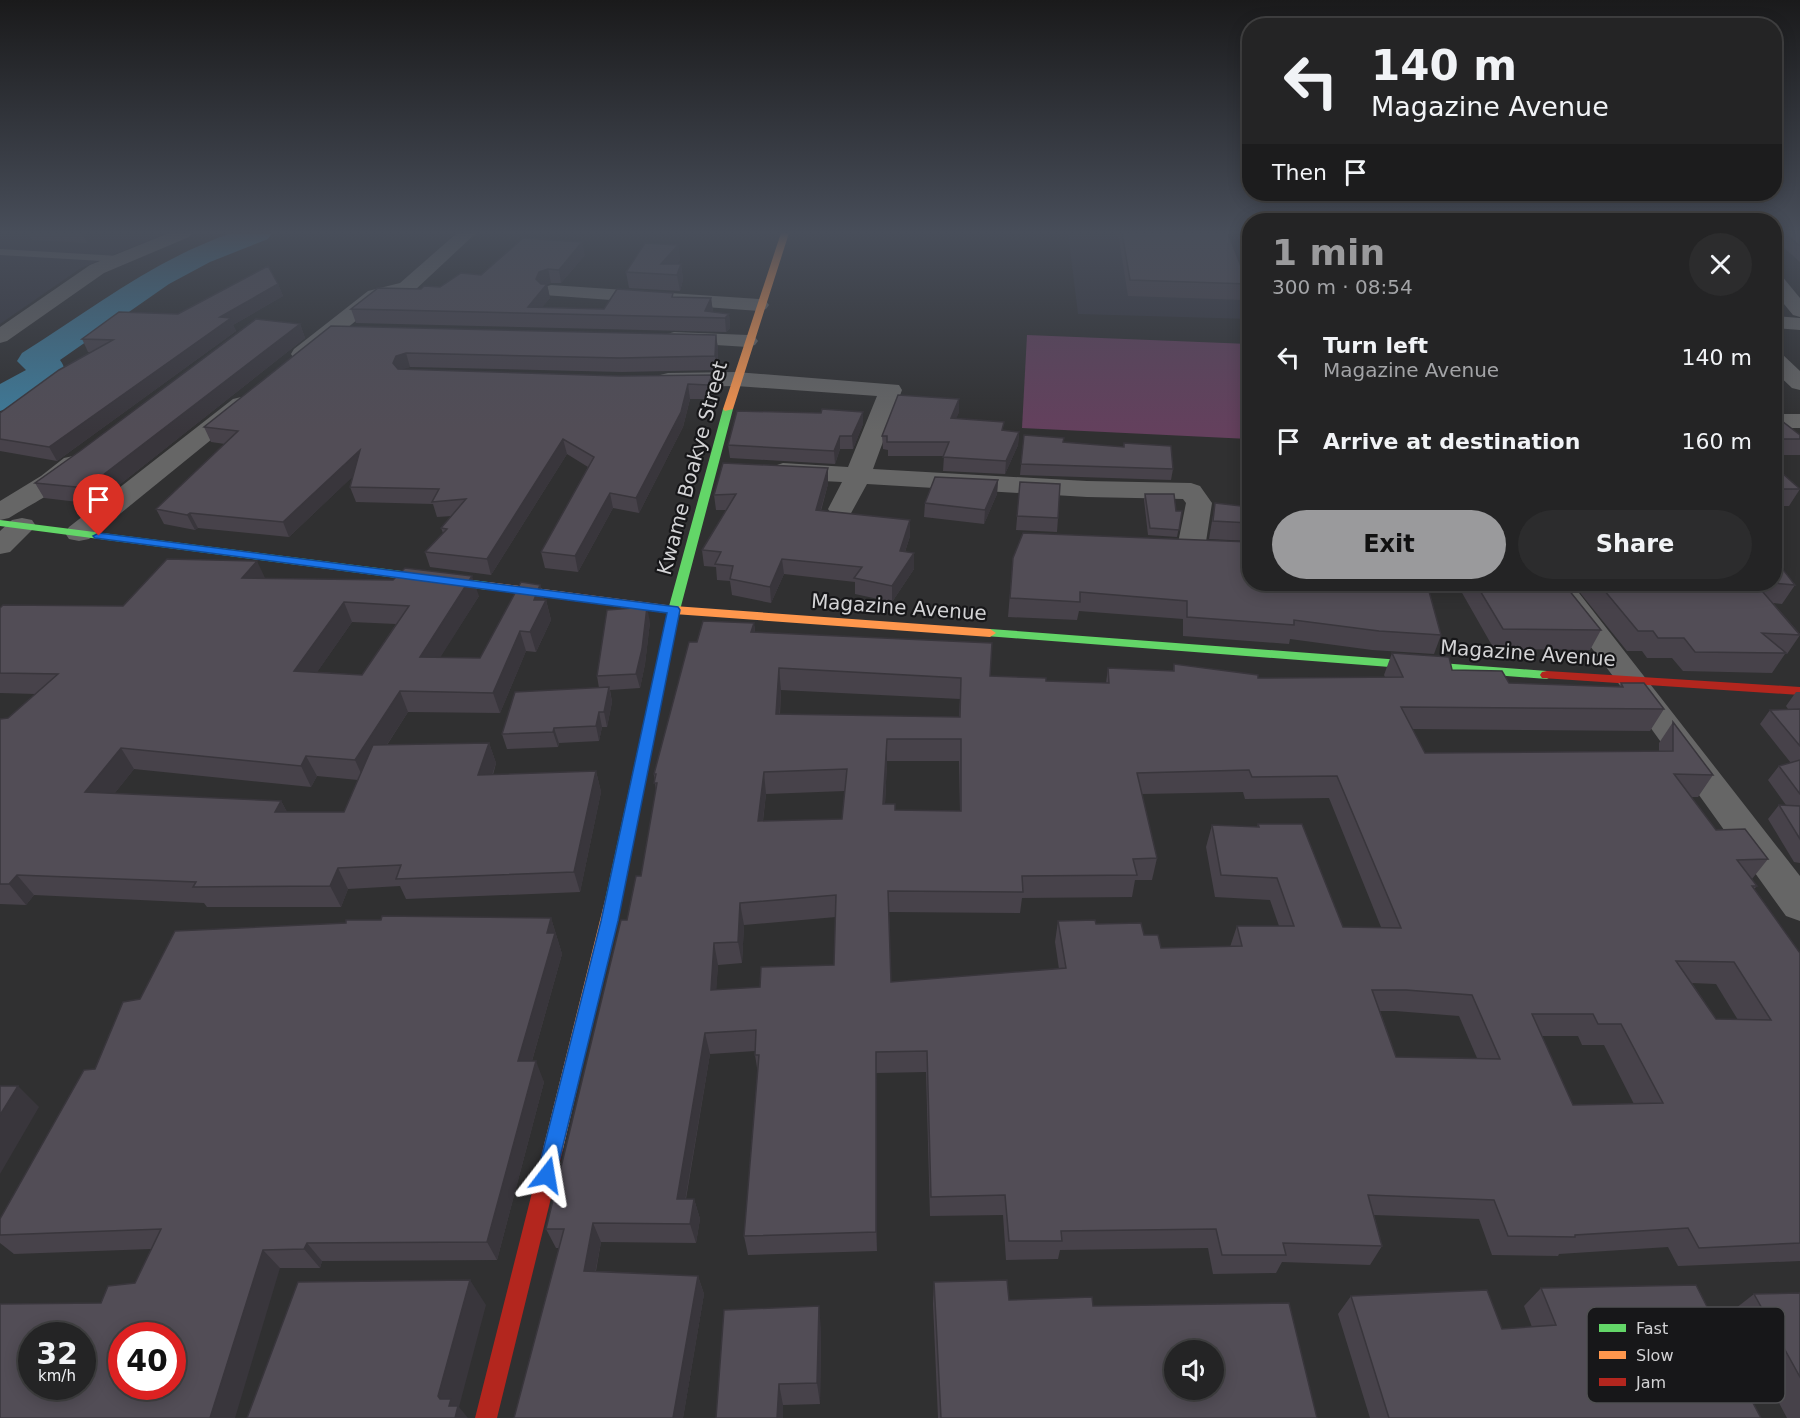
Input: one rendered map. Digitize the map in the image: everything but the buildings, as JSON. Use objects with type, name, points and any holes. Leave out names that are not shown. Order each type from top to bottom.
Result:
[{"type":"street","points":[[0,336],[53,299]]},
{"type":"street","points":[[284,368],[370,299]]},
{"type":"street","points":[[672,299],[759,305]]},
{"type":"street","name":"Kwame Boakye Street","points":[[486,1418],[609,921],[674,610],[735,468],[736,379],[761,299]]},
{"type":"street","points":[[1782,323],[1800,324]]},
{"type":"street","points":[[330,331],[362,332]]},
{"type":"street","points":[[656,337],[748,341]]},
{"type":"street","points":[[1782,367],[1800,384]]},
{"type":"street","points":[[645,381],[736,379],[891,390],[858,475],[841,509]]},
{"type":"street","points":[[1782,384],[1800,384]]},
{"type":"street","points":[[79,533],[257,391]]},
{"type":"street","points":[[1782,422],[1800,422]]},
{"type":"street","points":[[1782,429],[1800,444]]},
{"type":"street","points":[[0,546],[7,521],[50,481],[94,447]]},
{"type":"street","points":[[735,468],[1087,489],[1191,491],[1199,503],[1191,548]]},
{"type":"street","name":"Magazine Avenue","points":[[7,521],[79,533],[674,610],[1633,681],[1800,691]]},
{"type":"street","points":[[1562,591],[1633,681],[1800,905]]},
{"type":"shaded area","points":[[0,299],[36,299],[0,324]]},
{"type":"shaded area","points":[[1076,299],[1242,299],[1242,319],[1078,314]]},
{"type":"shaded area","points":[[1027,335],[1242,344],[1242,439],[1022,428]]},
{"type":"waterway","points":[[0,400],[46,373],[46,365],[35,361],[125,299]]},
{"type":"traffic: fast","points":[[613,900],[674,610],[728,409]]},
{"type":"traffic: fast","points":[[0,523],[488,586]]},
{"type":"traffic: fast","points":[[990,633],[1547,675]]},
{"type":"traffic: slow","points":[[728,409],[764,299]]},
{"type":"traffic: slow","points":[[488,586],[674,610],[990,633]]},
{"type":"traffic: slow","points":[[553,1149],[613,900]]},
{"type":"traffic: jam","points":[[1547,675],[1800,691]]},
{"type":"traffic: jam","points":[[486,1418],[553,1149]]},
{"type":"route","points":[[99,536],[674,610],[609,921],[547,1175]]}]
